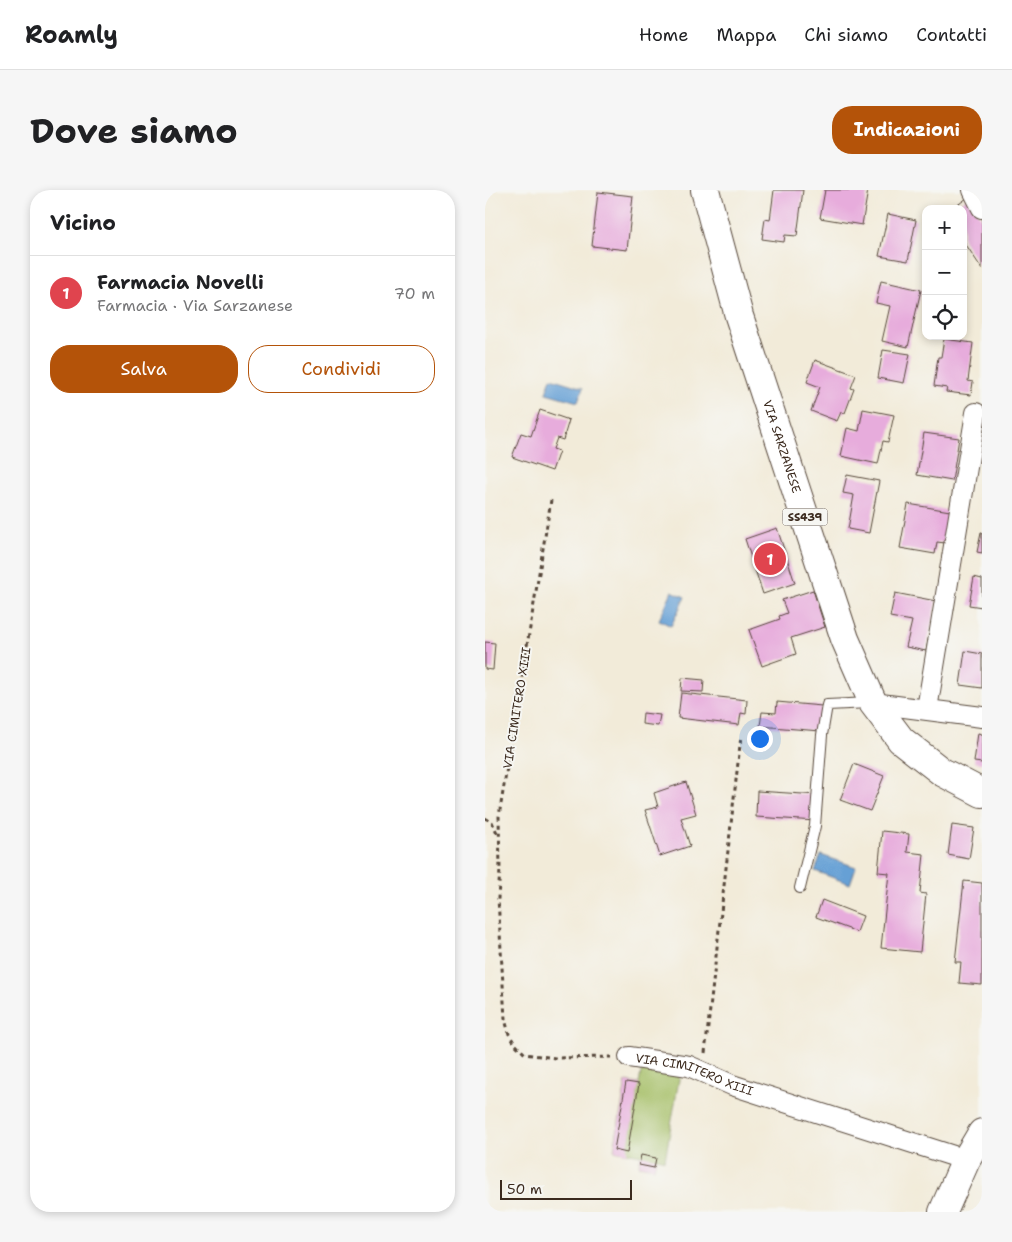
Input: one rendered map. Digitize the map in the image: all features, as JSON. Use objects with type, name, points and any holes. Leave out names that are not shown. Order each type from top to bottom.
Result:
[{"type":"main road","name":"VIA SARZANESE","points":[[705,190],[745,334],[845,639],[873,703],[901,740],[942,772],[982,793]]},
{"type":"main road","points":[[943,1212],[966,1160],[982,1133]]},
{"type":"street","points":[[973,190],[982,208]]},
{"type":"street","points":[[927,709],[976,413]]},
{"type":"street","points":[[873,703],[982,717]]},
{"type":"street","name":"VIA CIMITERO XIII","points":[[629,1056],[689,1066],[732,1086],[966,1160]]},
{"type":"lane","points":[[800,888],[815,826],[822,735],[827,705],[873,703]]},
{"type":"path","name":"VIA CIMITERO XIII","points":[[551,500],[499,816],[498,898],[505,1019],[509,1034],[515,1044],[525,1054],[555,1058],[629,1056]]},
{"type":"path","points":[[703,1072],[741,736]]},
{"type":"path","points":[[485,818],[491,822],[499,836]]},
{"type":"green space","points":[[642,1067],[680,1074],[665,1160],[656,1158],[654,1168],[639,1165],[641,1155],[614,1150],[626,1082],[639,1084]]},
{"type":"water","points":[[551,378],[583,388],[578,402],[546,393]]},
{"type":"water","points":[[672,591],[685,597],[671,626],[659,620]]},
{"type":"water","points":[[821,855],[856,867],[850,884],[815,871]]},
{"type":"building","points":[[774,190],[803,190],[797,236],[785,235],[784,242],[762,239],[765,219],[770,220]]},
{"type":"building","points":[[825,190],[868,190],[862,225],[820,218]]},
{"type":"building","points":[[598,192],[633,196],[627,250],[592,246]]},
{"type":"building","points":[[967,198],[982,220],[982,269],[967,246],[967,205],[957,205]]},
{"type":"building","points":[[888,214],[916,220],[908,261],[879,256]]},
{"type":"building","points":[[881,281],[921,290],[908,347],[882,341],[890,306],[876,303]]},
{"type":"building","points":[[944,340],[973,343],[968,381],[973,382],[971,395],[946,392],[947,388],[934,386],[938,357],[941,357]]},
{"type":"building","points":[[883,350],[910,354],[904,383],[878,378]]},
{"type":"building","points":[[815,360],[856,375],[851,388],[854,389],[845,413],[841,412],[837,421],[811,411],[820,387],[807,382]]},
{"type":"building","points":[[863,409],[894,415],[888,442],[883,441],[878,464],[841,456],[847,428],[859,431]]},
{"type":"building","points":[[540,410],[569,420],[563,440],[557,438],[553,449],[559,451],[552,471],[512,457],[521,433],[531,436]]},
{"type":"building","points":[[924,433],[959,438],[952,481],[917,475]]},
{"type":"building","points":[[847,475],[879,481],[869,533],[848,529],[854,495],[843,493]]},
{"type":"building","points":[[908,504],[950,511],[945,543],[937,542],[935,554],[900,548]]},
{"type":"building","points":[[777,528],[795,583],[763,594],[745,539]]},
{"type":"building","points":[[982,533],[982,553],[977,552]]},
{"type":"building","points":[[974,577],[982,579],[982,607],[969,605]]},
{"type":"building","points":[[813,590],[825,627],[791,638],[796,654],[762,666],[749,630],[780,619],[779,616],[787,613],[782,600]]},
{"type":"building","points":[[895,593],[936,601],[926,651],[906,647],[912,621],[890,617]]},
{"type":"building","points":[[485,642],[495,643],[493,670],[485,669]]},
{"type":"building","points":[[965,651],[982,654],[982,688],[960,685]]},
{"type":"building","points":[[682,678],[704,680],[703,692],[681,691]]},
{"type":"building","points":[[681,693],[747,700],[746,714],[741,713],[739,725],[678,718]]},
{"type":"building","points":[[777,702],[822,706],[820,731],[760,726],[762,712],[776,713]]},
{"type":"building","points":[[643,713],[660,715],[658,726],[642,724]]},
{"type":"building","points":[[978,733],[982,734],[982,763],[974,762]]},
{"type":"building","points":[[854,764],[884,776],[870,811],[840,800]]},
{"type":"building","points":[[686,782],[696,814],[681,818],[690,846],[660,856],[645,810],[658,807],[654,793]]},
{"type":"building","points":[[757,791],[818,795],[816,821],[756,817]]},
{"type":"building","points":[[952,825],[974,828],[969,859],[948,855]]},
{"type":"building","points":[[882,831],[909,834],[907,852],[924,854],[920,893],[926,894],[920,952],[881,948],[889,873],[878,872]]},
{"type":"building","points":[[964,881],[982,883],[982,985],[959,983],[961,962],[955,962]]},
{"type":"building","points":[[822,900],[863,916],[857,932],[816,917]]},
{"type":"building","points":[[626,1082],[639,1084],[627,1153],[614,1150]]},
{"type":"building","points":[[641,1155],[656,1158],[654,1168],[639,1165]]},
{"type":"place","name":"Farmacia Novelli","points":[[770,559]]}]
